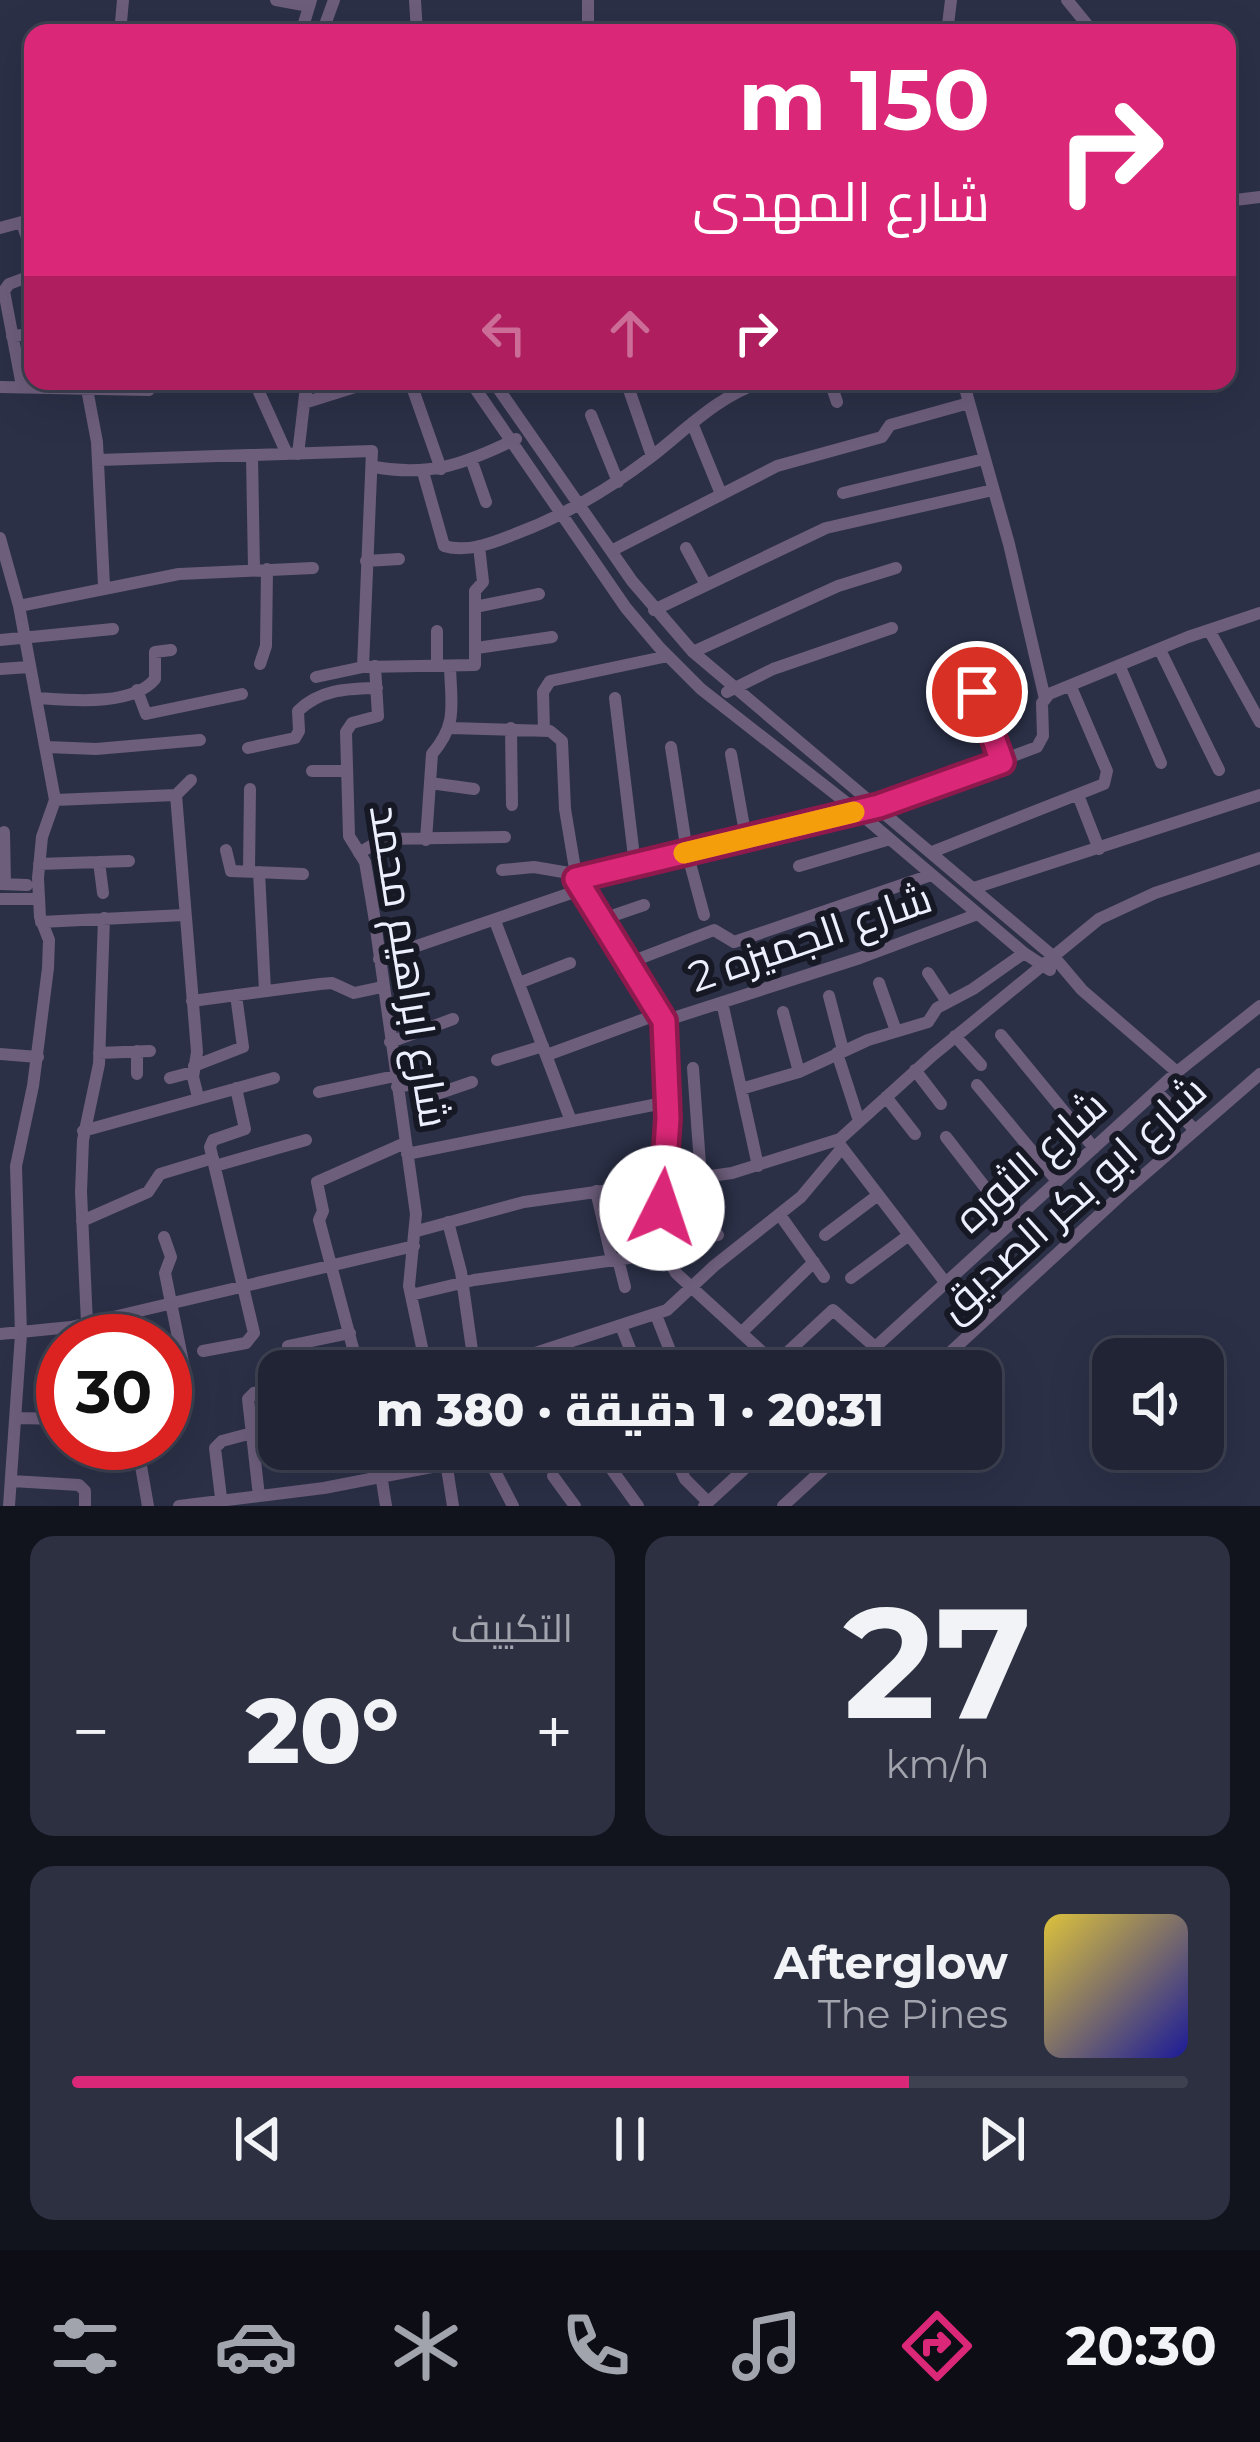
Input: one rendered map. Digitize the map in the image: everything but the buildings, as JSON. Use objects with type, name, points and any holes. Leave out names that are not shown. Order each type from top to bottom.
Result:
[{"type":"street","points":[[276,0],[310,3]]},
{"type":"street","points":[[1066,0],[1086,24]]},
{"type":"street","points":[[0,387],[22,386],[4,291],[24,278]]},
{"type":"street","points":[[12,336],[24,335]]},
{"type":"street","points":[[87,390],[99,460],[104,586]]},
{"type":"street","points":[[259,390],[293,454]]},
{"type":"street","points":[[293,454],[308,390]]},
{"type":"street","points":[[304,404],[347,390]]},
{"type":"street","points":[[413,390],[440,469]]},
{"type":"street","points":[[476,390],[626,608],[668,656],[717,702],[1024,953],[1049,962]]},
{"type":"street","points":[[499,390],[654,610],[693,652],[974,888],[1049,962],[1177,1072]]},
{"type":"street","points":[[629,390],[652,456]]},
{"type":"street","points":[[423,472],[444,546],[479,546],[563,513],[618,482],[723,399],[744,390]]},
{"type":"street","points":[[833,390],[837,402]]},
{"type":"street","points":[[379,959],[495,921],[577,881],[879,806],[1041,744],[1045,699],[965,390]]},
{"type":"street","points":[[611,551],[795,459],[882,436],[890,425],[969,403]]},
{"type":"street","points":[[591,415],[618,482]]},
{"type":"street","points":[[692,423],[722,494]]},
{"type":"street","points":[[374,467],[440,469],[529,431]]},
{"type":"street","points":[[99,460],[373,451],[366,561],[369,666],[377,688],[320,695],[298,711],[295,738],[248,748]]},
{"type":"street","points":[[252,456],[266,646],[260,664]]},
{"type":"street","points":[[471,459],[486,502]]},
{"type":"street","points":[[843,493],[984,459]]},
{"type":"street","points":[[654,610],[826,528],[993,490]]},
{"type":"street","points":[[0,538],[19,606],[55,800],[44,829],[39,864],[41,922],[50,948],[38,1058],[16,1166],[21,1334],[9,1506],[0,1504]]},
{"type":"street","points":[[316,677],[369,666],[475,664],[475,589],[483,582],[479,546]]},
{"type":"street","points":[[686,548],[706,585]]},
{"type":"street","points":[[366,561],[399,559]]},
{"type":"street","points":[[19,606],[179,574],[314,568]]},
{"type":"street","points":[[693,652],[838,586],[896,568]]},
{"type":"street","points":[[475,607],[539,594]]},
{"type":"street","points":[[1045,699],[1260,613]]},
{"type":"street","points":[[717,702],[732,688],[773,669],[892,628]]},
{"type":"street","points":[[0,640],[113,629]]},
{"type":"street","points":[[1209,630],[1260,722]]},
{"type":"street","points":[[426,840],[434,751],[451,728],[437,631]]},
{"type":"street","points":[[477,648],[552,637]]},
{"type":"street","points":[[37,698],[92,701],[137,690],[154,682],[155,652],[171,650]]},
{"type":"street","points":[[1160,650],[1219,770]]},
{"type":"street","points":[[544,730],[543,692],[550,681],[668,656]]},
{"type":"street","points":[[964,656],[1002,762]]},
{"type":"street","points":[[0,669],[29,667]]},
{"type":"street","points":[[1120,667],[1161,763]]},
{"type":"street","points":[[932,852],[1100,786],[1108,775],[1071,687]]},
{"type":"street","name":"شارع ابراهيم محمد","points":[[377,688],[377,718],[347,728],[350,836],[365,862],[406,1149],[416,1239],[411,1295],[423,1350]]},
{"type":"street","points":[[137,690],[146,715],[242,694]]},
{"type":"street","points":[[615,698],[635,865]]},
{"type":"street","points":[[451,728],[544,730],[562,741],[565,809],[577,881],[662,1017],[668,1102],[662,1247],[676,1273],[758,1350]]},
{"type":"street","points":[[512,728],[512,805]]},
{"type":"street","points":[[46,747],[96,749],[200,740]]},
{"type":"street","points":[[670,747],[687,852],[704,915]]},
{"type":"street","points":[[730,754],[746,838]]},
{"type":"street","points":[[312,771],[347,771]]},
{"type":"street","points":[[55,800],[176,795],[191,780]]},
{"type":"street","points":[[430,783],[473,789]]},
{"type":"street","points":[[250,789],[265,991]]},
{"type":"street","points":[[176,795],[199,1097]]},
{"type":"street","points":[[1078,795],[1099,849]]},
{"type":"street","points":[[974,888],[1260,795]]},
{"type":"street","points":[[4,832],[2,884],[27,885]]},
{"type":"street","points":[[359,853],[383,839],[505,837]]},
{"type":"street","points":[[799,866],[890,839]]},
{"type":"street","points":[[226,850],[230,870],[303,874]]},
{"type":"street","points":[[544,1350],[656,1315],[817,1182],[839,1144],[915,1070],[1088,928],[1125,905],[1260,858]]},
{"type":"street","points":[[39,864],[129,861]]},
{"type":"street","points":[[99,862],[103,893]]},
{"type":"street","points":[[502,870],[534,868],[577,881]]},
{"type":"street","points":[[628,963],[713,930],[734,942],[932,874]]},
{"type":"street","points":[[0,899],[39,899]]},
{"type":"street","points":[[600,920],[644,905]]},
{"type":"street","name":"شارع الجميزه 2","points":[[497,1060],[722,1002],[899,945],[978,914]]},
{"type":"street","points":[[41,922],[184,915]]},
{"type":"street","points":[[87,1314],[83,1131],[99,1053],[104,918]]},
{"type":"street","points":[[495,921],[571,1121]]},
{"type":"street","points":[[741,1090],[928,1022],[935,1009],[1024,953]]},
{"type":"street","points":[[519,983],[570,963]]},
{"type":"street","points":[[928,973],[947,1002]]},
{"type":"street","points":[[193,1001],[332,983],[354,993],[382,987]]},
{"type":"street","points":[[879,983],[896,1031]]},
{"type":"street","points":[[170,1078],[243,1047],[236,995]]},
{"type":"street","points":[[829,996],[860,1121]]},
{"type":"street","points":[[722,1002],[758,1166]]},
{"type":"street","name":"شارع الثوره","points":[[871,1350],[1177,1072],[1260,1006]]},
{"type":"street","points":[[784,1012],[799,1072]]},
{"type":"street","points":[[390,1042],[453,1018]]},
{"type":"street","points":[[1001,1035],[1094,1148]]},
{"type":"street","points":[[956,1036],[981,1065]]},
{"type":"street","points":[[99,1053],[144,1051],[137,1074]]},
{"type":"street","points":[[0,1054],[38,1058]]},
{"type":"street","points":[[693,1068],[701,1178]]},
{"type":"street","points":[[915,1070],[940,1105]]},
{"type":"street","name":"شارع ابو بكر الصديق","points":[[953,1350],[1260,1074]]},
{"type":"street","points":[[83,1131],[274,1078]]},
{"type":"street","points":[[320,1092],[396,1081],[418,1083],[434,1095],[472,1082]]},
{"type":"street","points":[[977,1085],[1057,1181]]},
{"type":"street","points":[[203,1351],[252,1339],[254,1329],[214,1162],[213,1140],[242,1131],[246,1125],[236,1088]]},
{"type":"street","points":[[1156,1091],[1195,1130]]},
{"type":"street","points":[[886,1097],[915,1134]]},
{"type":"street","points":[[354,1350],[320,1222],[318,1179],[406,1149],[668,1102]]},
{"type":"street","points":[[946,1137],[1012,1222]]},
{"type":"street","points":[[82,1221],[148,1192],[160,1174],[306,1140]]},
{"type":"street","points":[[124,1314],[334,1265],[416,1239],[448,1222],[524,1202],[701,1178],[839,1144]]},
{"type":"street","points":[[839,1144],[944,1282]]},
{"type":"street","points":[[596,1191],[625,1288]]},
{"type":"street","points":[[825,1234],[878,1195]]},
{"type":"street","points":[[780,1215],[824,1277]]},
{"type":"street","points":[[0,1218],[16,1219]]},
{"type":"street","points":[[448,1222],[473,1350]]},
{"type":"street","points":[[411,1295],[615,1260],[718,1235]]},
{"type":"street","points":[[851,1278],[909,1235]]},
{"type":"street","points":[[164,1237],[171,1257],[165,1270],[174,1314]]},
{"type":"street","points":[[741,1333],[814,1262]]},
{"type":"street","points":[[794,1350],[832,1310],[874,1347]]},
{"type":"street","points":[[656,1315],[670,1350]]},
{"type":"street","points":[[621,1326],[630,1350]]},
{"type":"street","points":[[0,1334],[36,1332]]},
{"type":"street","points":[[288,1346],[350,1333]]},
{"type":"street","points":[[0,1384],[17,1384]]},
{"type":"street","points":[[258,1394],[249,1396],[260,1496]]},
{"type":"street","points":[[16,1418],[36,1418]]},
{"type":"street","points":[[220,1501],[215,1448],[258,1430]]},
{"type":"street","points":[[142,1470],[148,1506]]},
{"type":"street","points":[[382,1470],[386,1506]]},
{"type":"street","points":[[179,1506],[260,1496],[297,1499],[404,1470]]},
{"type":"street","points":[[447,1470],[453,1506]]},
{"type":"street","points":[[501,1470],[513,1506]]},
{"type":"street","points":[[612,1470],[638,1506]]},
{"type":"street","points":[[680,1470],[706,1504],[743,1470]]},
{"type":"street","points":[[783,1506],[822,1470]]},
{"type":"street","points":[[553,1477],[575,1506]]},
{"type":"street","points":[[12,1481],[79,1485],[85,1491],[85,1506]]},
{"type":"slow traffic","points":[[684,853],[854,812]]},
{"type":"route","points":[[662,1208],[668,1118],[664,1021],[576,879],[879,806],[1002,762],[977,692]]}]
